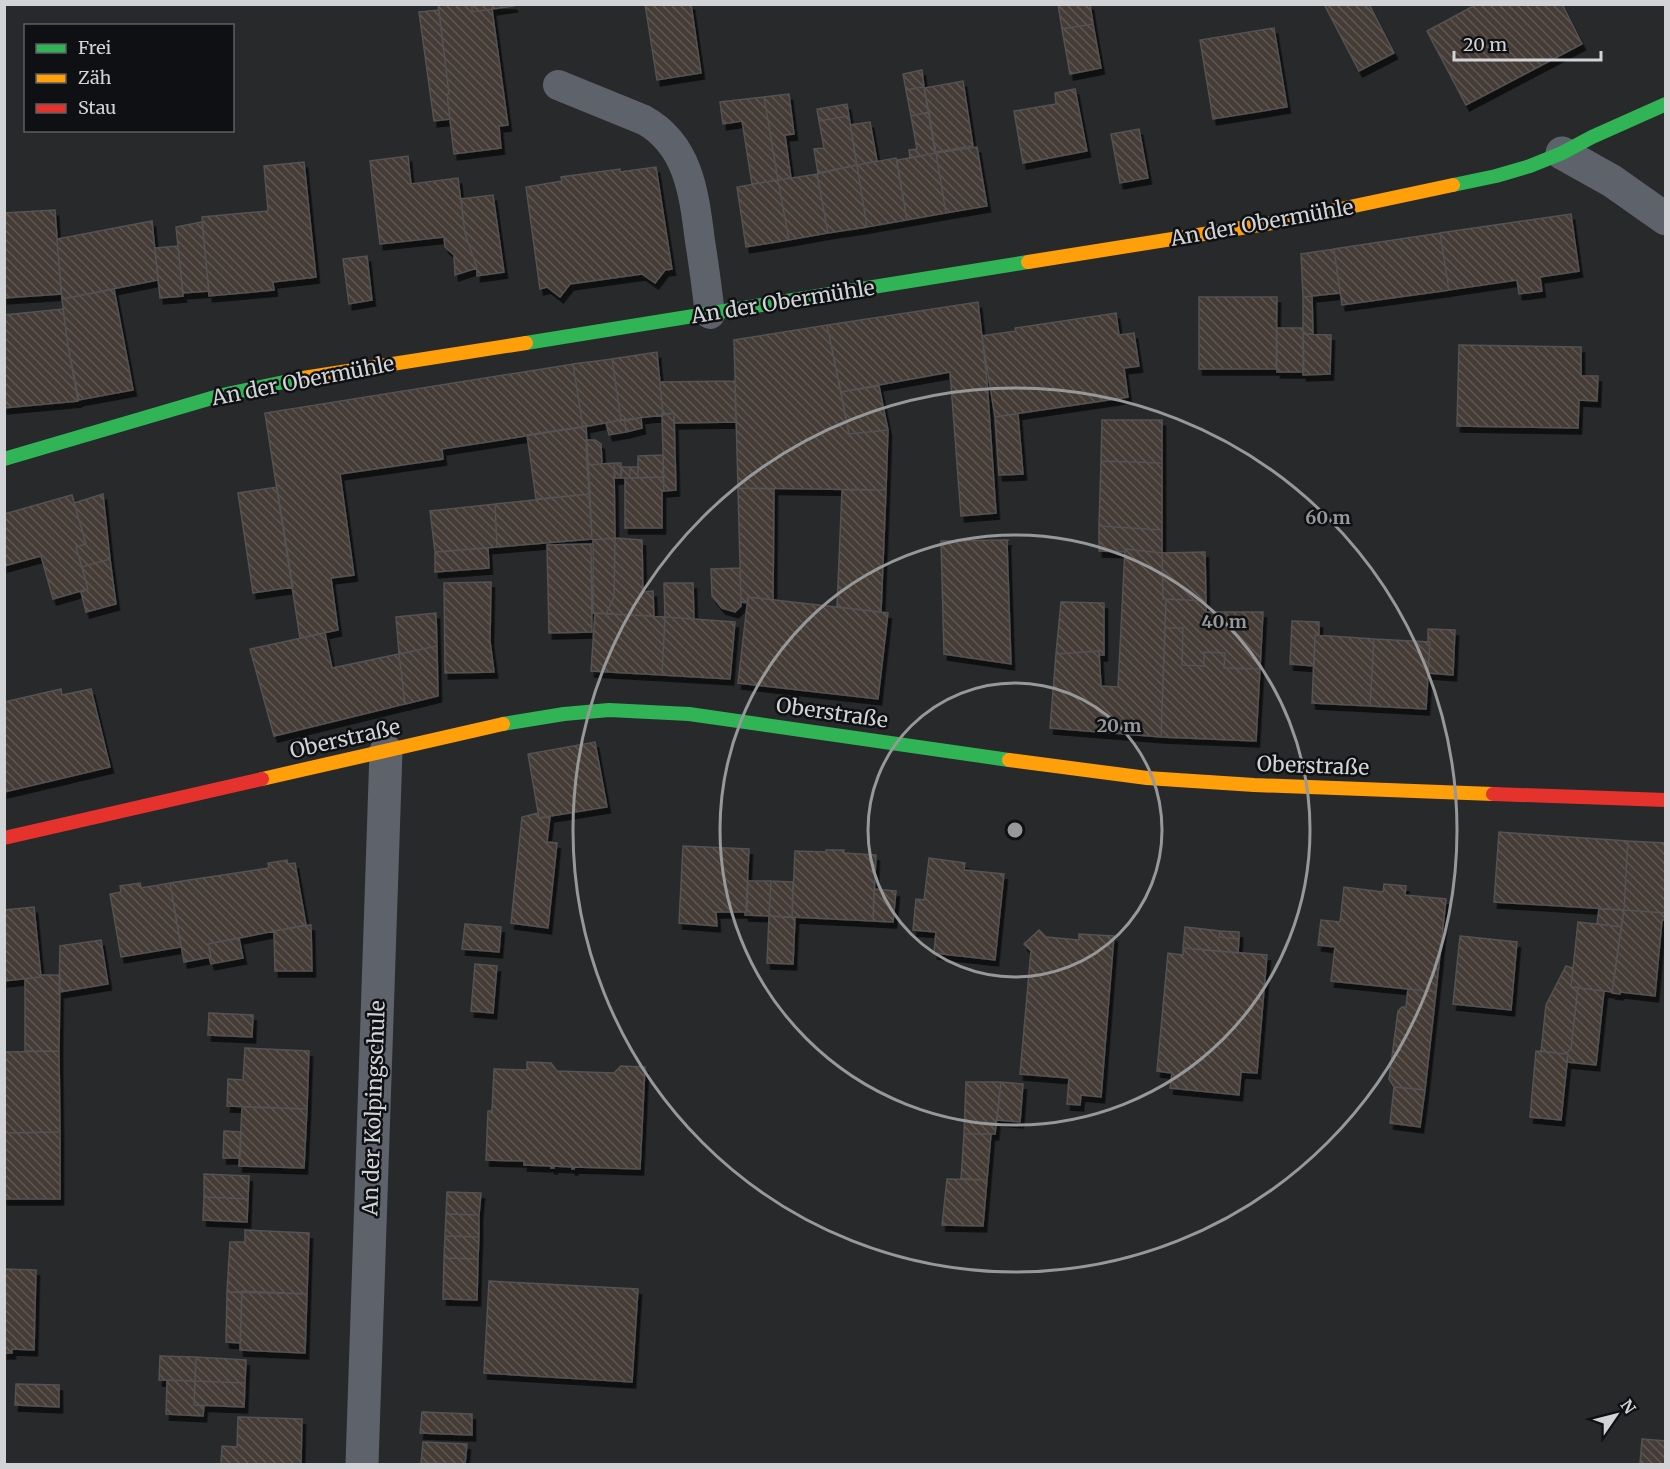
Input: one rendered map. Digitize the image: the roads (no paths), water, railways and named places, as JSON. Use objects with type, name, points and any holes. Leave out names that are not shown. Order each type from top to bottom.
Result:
[{"type":"street","name":"An der Obermühle","points":[[4,459],[111,426],[258,387],[357,369],[1279,222],[1352,208],[1496,176],[1530,166],[1665,104]]},
{"type":"street","points":[[1562,153],[1612,181],[1665,219]]},
{"type":"street","name":"Oberstraße","points":[[4,838],[521,720],[609,710],[723,718],[1147,778],[1254,785],[1665,800]]},
{"type":"street","name":"An der Kolpingschule","points":[[362,1464],[386,751]]},
{"type":"lane","points":[[558,85],[644,120],[655,126],[672,144],[686,169],[693,194],[710,314]]}]
